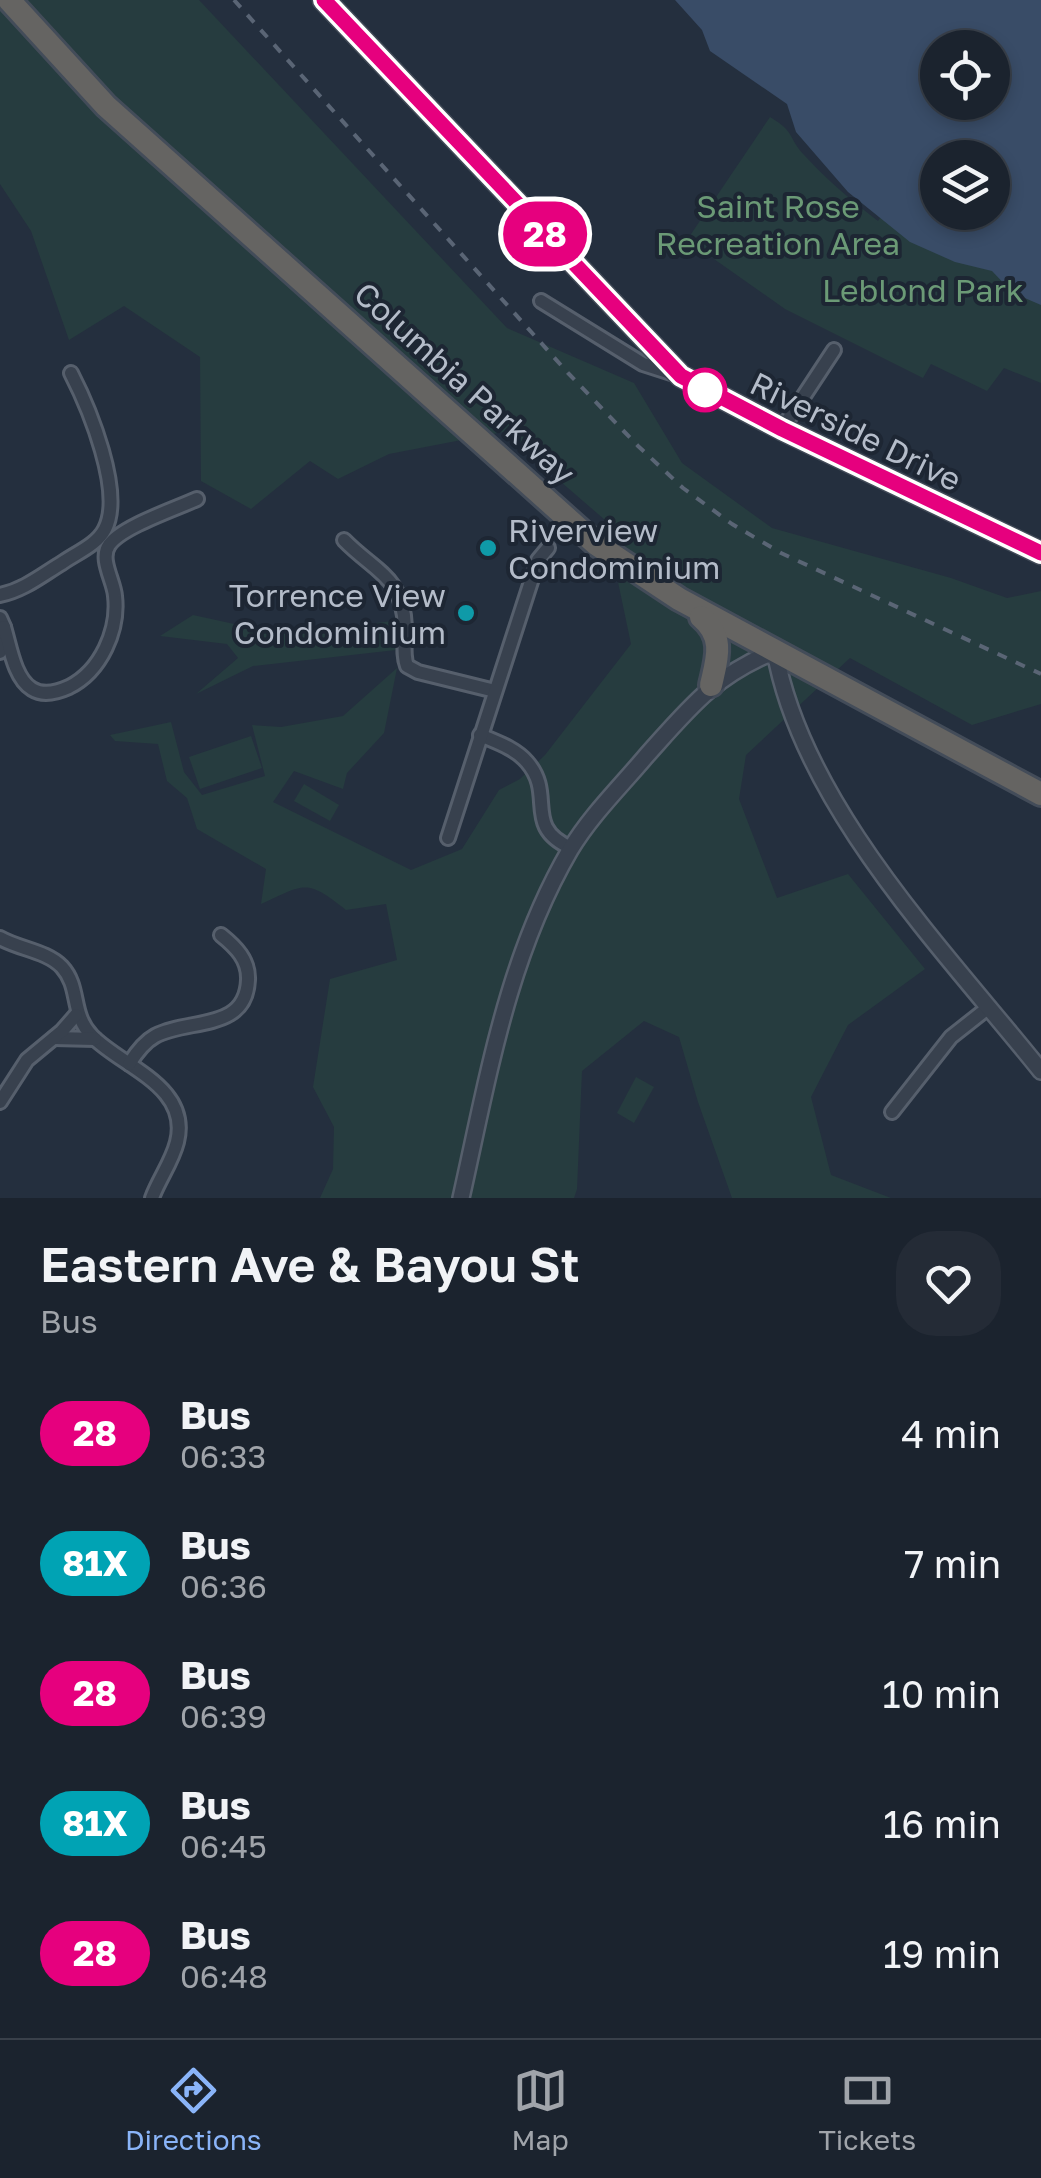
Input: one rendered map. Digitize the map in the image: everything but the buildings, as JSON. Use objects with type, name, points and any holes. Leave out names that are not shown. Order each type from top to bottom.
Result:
[{"type":"highway","name":"Columbia Parkway","points":[[9,0],[76,76],[149,145],[596,544],[679,600],[1041,794]]},
{"type":"highway","points":[[679,600],[718,635],[711,685]]},
{"type":"main road","name":"Riverside Drive","points":[[324,0],[681,376],[1041,553]]},
{"type":"street","points":[[541,301],[643,364],[681,376]]},
{"type":"street","points":[[782,429],[834,350]]},
{"type":"street","points":[[0,595],[21,589],[89,545],[105,529],[110,514],[113,498],[108,472],[82,394],[70,373]]},
{"type":"street","points":[[2,623],[20,675],[32,689],[51,692],[77,682],[101,657],[112,631],[115,594],[105,558],[107,547],[118,536],[197,499]]},
{"type":"street","points":[[344,540],[390,578],[396,588],[405,627],[407,666],[495,691]]},
{"type":"street","points":[[448,838],[538,560],[548,548]]},
{"type":"street","points":[[0,652],[2,623]]},
{"type":"street","points":[[461,1198],[513,974],[528,933],[572,848],[591,820],[711,685],[742,664],[775,650],[799,737],[863,846],[1041,1070]]},
{"type":"street","points":[[480,736],[500,743],[526,761],[538,780],[544,828],[558,842],[572,848]]},
{"type":"street","points":[[129,1064],[156,1035],[218,1021],[241,1004],[248,981],[245,960],[221,935]]},
{"type":"street","points":[[0,938],[63,968],[72,987],[76,1015],[95,1039],[159,1086],[176,1116],[178,1138],[152,1198]]},
{"type":"street","points":[[892,1112],[954,1034],[989,1007]]},
{"type":"street","points":[[0,1102],[27,1060],[76,1015]]},
{"type":"street","points":[[54,1038],[95,1039]]},
{"type":"green space","points":[[0,0],[199,0],[507,328],[634,383],[682,463],[772,528],[951,578],[1007,598],[1041,591],[1041,704],[972,725],[850,658],[746,755],[739,799],[777,898],[848,874],[925,969],[848,1025],[811,1097],[831,1175],[891,1198],[732,1198],[679,1037],[644,1021],[582,1071],[574,1198],[320,1198],[333,1169],[334,1127],[313,1087],[330,979],[397,960],[386,904],[346,910],[322,893],[305,888],[261,904],[266,869],[197,829],[187,798],[167,781],[158,744],[115,741],[110,735],[171,722],[184,772],[202,795],[265,776],[252,725],[281,727],[343,716],[397,668],[384,733],[347,773],[343,789],[294,771],[273,802],[411,870],[462,849],[499,790],[520,779],[545,755],[631,644],[605,520],[503,432],[389,454],[338,479],[310,461],[251,509],[201,481],[200,357],[124,306],[69,340],[31,231],[0,184]]},
{"type":"green space","points":[[770,117],[784,127],[823,174],[878,221],[899,191],[920,205],[920,230],[959,230],[1041,284],[1041,383],[1004,368],[987,391],[931,364],[923,378],[785,309],[687,240]]},
{"type":"green space","points":[[193,615],[280,634],[393,621],[396,650],[253,666],[196,694],[238,658],[227,644],[160,636]]},
{"type":"green space","points":[[251,736],[262,768],[200,789],[189,757]]},
{"type":"green space","points":[[304,784],[339,805],[330,821],[294,801]]},
{"type":"green space","points":[[636,1077],[654,1087],[634,1123],[617,1113]]},
{"type":"water","points":[[675,0],[1041,0],[1041,305],[1013,293],[992,271],[955,262],[910,242],[848,192],[796,132],[787,104],[710,51],[702,30]]},
{"type":"railway","points":[[234,0],[568,373],[683,488],[781,553],[1041,674]]},
{"type":"bus line","name":"28","points":[[324,0],[681,376],[1041,553]]},
{"type":"place","name":"Riverview Condominium","points":[[488,548]]},
{"type":"place","name":"Torrence View Condominium","points":[[466,613]]},
{"type":"park label","name":"Saint Rose Recreation Area","points":[[778,224]]},
{"type":"park label","name":"Leblond Park","points":[[923,290]]}]
